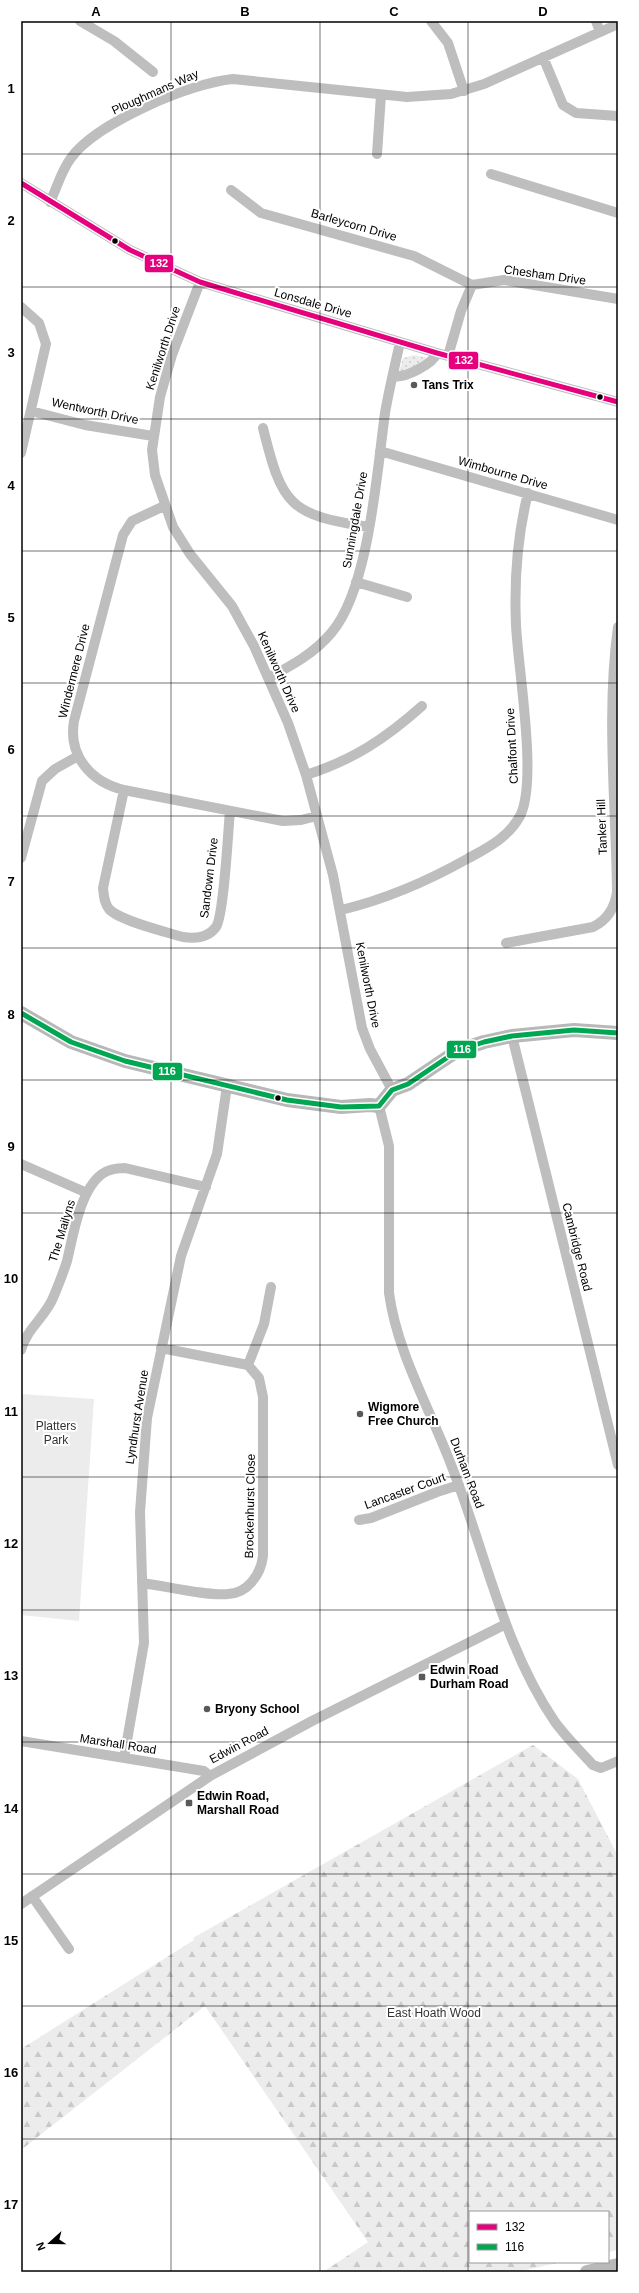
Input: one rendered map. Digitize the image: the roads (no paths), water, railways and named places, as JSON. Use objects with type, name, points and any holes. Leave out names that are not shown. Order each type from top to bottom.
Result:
[{"type":"street","points":[[80,21],[114,40],[152,72]]},
{"type":"street","points":[[431,21],[448,43],[464,91]]},
{"type":"street","points":[[596,21],[600,32]]},
{"type":"street","name":"Ploughmans Way","points":[[50,202],[71,158],[95,136],[142,110],[198,86],[215,81],[251,80],[381,95],[436,96],[464,91],[618,24]]},
{"type":"street","points":[[543,57],[563,105],[576,113],[618,116]]},
{"type":"street","points":[[377,154],[381,95]]},
{"type":"street","points":[[490,174],[618,213]]},
{"type":"street","name":"Lonsdale Drive","points":[[21,183],[130,250],[200,282],[437,353],[618,402]]},
{"type":"street","name":"Barleycorn Drive","points":[[231,190],[259,212],[414,256],[472,285]]},
{"type":"street","name":"Chesham Drive","points":[[472,285],[504,280],[618,299]]},
{"type":"street","name":"Kenilworth Drive","points":[[200,282],[165,377],[153,436],[153,462],[164,506],[181,541],[232,606],[268,678],[288,723],[306,775],[341,910],[355,1000],[362,1028],[370,1049],[392,1090]]},
{"type":"street","points":[[448,356],[461,311],[472,285]]},
{"type":"street","points":[[21,307],[38,323],[46,344],[21,453]]},
{"type":"street","name":"Sunningdale Drive","points":[[268,678],[304,657],[332,632],[339,623],[356,582],[369,527],[380,451],[400,342]]},
{"type":"street","points":[[393,376],[404,376],[433,359],[437,353]]},
{"type":"street","name":"Wentworth Drive","points":[[31,410],[85,424],[153,436]]},
{"type":"street","points":[[263,428],[281,486],[295,505],[316,516],[369,527]]},
{"type":"street","name":"Wimbourne Drive","points":[[380,451],[618,520]]},
{"type":"street","name":"Chalfont Drive","points":[[341,910],[386,898],[438,875],[499,840],[514,826],[523,810],[527,792],[528,768],[518,646],[516,576],[519,532],[528,493]]},
{"type":"street","name":"Windermere Drive","points":[[164,506],[132,522],[123,535],[74,721],[73,738],[78,756],[92,775],[107,785],[124,790],[290,821],[317,816]]},
{"type":"street","points":[[356,582],[407,597]]},
{"type":"street","name":"Tanker Hill","points":[[506,943],[593,927],[604,920],[614,904],[617,892],[613,712],[614,663],[618,627]]},
{"type":"street","points":[[306,775],[341,763],[367,749],[422,706]]},
{"type":"street","points":[[21,858],[42,782],[55,769],[78,756]]},
{"type":"street","name":"Sandown Drive","points":[[124,790],[103,888],[106,903],[109,909],[120,916],[183,937],[194,939],[206,935],[218,924],[230,811]]},
{"type":"street","points":[[21,1013],[48,1030],[88,1049],[132,1063],[227,1086],[317,1105],[341,1107],[370,1104],[379,1106],[392,1090],[408,1084],[457,1052],[484,1042],[512,1036],[574,1030],[618,1033]]},
{"type":"street","name":"Cambridge Road","points":[[512,1036],[618,1465]]},
{"type":"street","name":"Lyndhurst Avenue","points":[[124,1758],[144,1643],[140,1512],[142,1461],[147,1418],[182,1256],[217,1154],[227,1086]]},
{"type":"street","name":"Durham Road","points":[[379,1106],[389,1146],[388,1273],[391,1306],[416,1382],[459,1485],[506,1624],[521,1661],[546,1708],[560,1728],[596,1768],[618,1760]]},
{"type":"street","points":[[21,1164],[87,1193]]},
{"type":"street","name":"The Mailyns","points":[[21,1350],[25,1339],[49,1307],[54,1297],[66,1265],[74,1229],[87,1193],[102,1174],[116,1168],[125,1168],[206,1187]]},
{"type":"street","points":[[161,1348],[248,1365],[264,1324],[271,1287]]},
{"type":"street","name":"Brockenhurst Close","points":[[142,1583],[230,1594],[244,1589],[259,1572],[263,1556],[263,1397],[259,1378],[248,1365]]},
{"type":"street","name":"Lancaster Court","points":[[359,1520],[371,1518],[459,1485]]},
{"type":"street","name":"Edwin Road","points":[[21,1904],[210,1776],[312,1721],[506,1624]]},
{"type":"street","name":"Marshall Road","points":[[21,1741],[204,1771],[210,1776]]},
{"type":"street","points":[[32,1896],[69,1949]]},
{"type":"street","points":[[587,2272],[618,2265]]},
{"type":"place","name":"Tans Trix","points":[[414,385]]},
{"type":"place","name":"Wigmore Free Church","points":[[360,1414]]},
{"type":"place","name":"Edwin Road Durham Road","points":[[422,1677]]},
{"type":"place","name":"Bryony School","points":[[207,1709]]},
{"type":"place","name":"Edwin Road, Marshall Road","points":[[189,1803]]},
{"type":"park label","name":"Platters Park","points":[[56,1433]]},
{"type":"park label","name":"East Hoath Wood","points":[[434,2013]]}]
